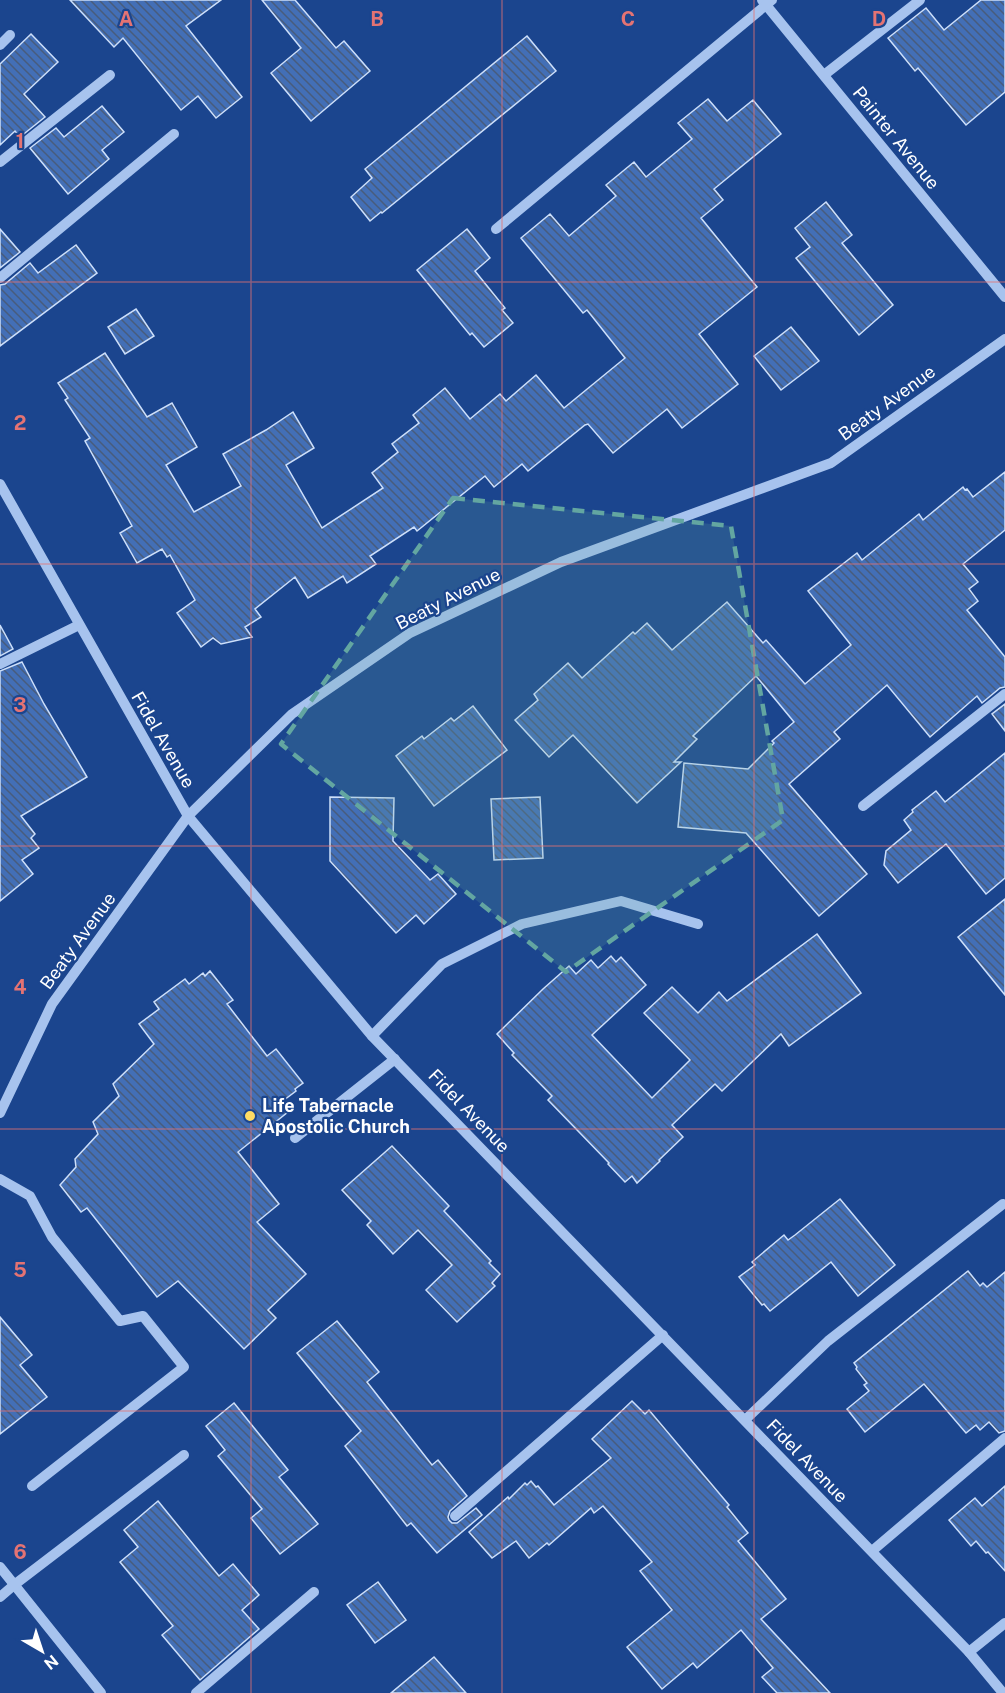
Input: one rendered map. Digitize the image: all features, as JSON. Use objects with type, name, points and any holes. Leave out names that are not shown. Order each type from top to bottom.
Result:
[{"type":"street","points":[[824,75],[920,0]]},
{"type":"street","points":[[496,229],[767,2]]},
{"type":"street","name":"Painter Avenue","points":[[767,2],[1005,297]]},
{"type":"street","points":[[0,45],[10,35]]},
{"type":"street","points":[[0,162],[110,75]]},
{"type":"street","points":[[0,278],[174,134]]},
{"type":"street","name":"Beaty Avenue","points":[[0,1113],[52,1004],[188,816],[292,714],[410,633],[561,562],[831,463],[1005,339]]},
{"type":"street","name":"Fidel Avenue","points":[[0,484],[188,816],[372,1036],[872,1551],[969,1652],[1003,1693]]},
{"type":"street","points":[[0,664],[78,625]]},
{"type":"street","points":[[863,806],[1005,694]]},
{"type":"street","points":[[372,1036],[442,964],[522,924],[621,901],[698,924]]},
{"type":"street","points":[[295,1138],[395,1059]]},
{"type":"street","points":[[0,1179],[30,1196],[52,1237],[120,1321],[143,1316],[184,1366],[32,1486]]},
{"type":"street","points":[[745,1420],[828,1341],[1003,1204]]},
{"type":"street","points":[[455,1516],[663,1335]]},
{"type":"street","points":[[872,1551],[1005,1438]]},
{"type":"street","points":[[0,1597],[184,1455]]},
{"type":"street","points":[[0,1567],[95,1691]]},
{"type":"street","points":[[196,1693],[314,1592]]},
{"type":"street","points":[[969,1652],[1005,1623]]},
{"type":"highlighted area","points":[[453,498],[731,526],[783,820],[566,972],[281,744]]},
{"type":"building","points":[[70,0],[221,0],[186,26],[242,97],[216,118],[198,96],[181,110],[123,38],[114,47]]},
{"type":"building","points":[[262,0],[295,0],[336,48],[344,41],[370,71],[311,121],[271,73],[301,48]]},
{"type":"building","points":[[981,0],[1005,0],[1005,92],[966,125],[918,68],[915,71],[888,38],[926,8],[944,30]]},
{"type":"building","points":[[31,34],[58,62],[24,94],[45,117],[20,137],[15,131],[0,145],[0,64]]},
{"type":"building","points":[[527,36],[556,71],[370,221],[351,197],[372,178],[365,169]]},
{"type":"building","points":[[708,99],[727,121],[753,100],[781,134],[714,189],[723,200],[701,218],[757,287],[699,334],[738,384],[682,428],[667,409],[613,453],[588,424],[585,425],[528,471],[522,464],[494,487],[485,476],[417,531],[414,527],[370,556],[376,564],[347,583],[343,576],[308,598],[295,577],[255,609],[261,617],[245,627],[252,637],[221,644],[213,638],[201,647],[177,613],[195,600],[170,555],[167,557],[162,549],[137,563],[120,533],[132,526],[85,441],[90,438],[65,400],[68,398],[58,383],[105,353],[147,417],[172,403],[197,447],[166,465],[194,512],[241,486],[223,454],[293,412],[314,448],[286,465],[322,528],[383,488],[372,473],[398,452],[392,444],[419,423],[413,415],[445,388],[470,419],[500,394],[506,401],[536,375],[564,408],[625,358],[587,310],[583,313],[521,238],[550,214],[569,236],[616,196],[606,185],[634,162],[646,177],[692,139],[678,123]]},
{"type":"building","points":[[102,106],[124,132],[102,150],[109,159],[68,194],[30,148],[56,128],[64,137]]},
{"type":"building","points":[[826,202],[852,235],[842,243],[893,305],[859,335],[796,258],[810,247],[795,228]]},
{"type":"building","points":[[0,229],[20,252],[0,268]]},
{"type":"building","points":[[467,229],[490,258],[475,271],[505,308],[502,310],[513,323],[484,347],[472,333],[470,335],[417,270]]},
{"type":"building","points":[[76,245],[97,273],[0,346],[0,285],[5,284],[30,263],[38,273]]},
{"type":"building","points":[[136,309],[154,336],[125,354],[108,327]]},
{"type":"building","points":[[791,327],[819,361],[781,390],[754,356]]},
{"type":"building","points":[[1005,472],[1005,530],[963,564],[978,582],[969,589],[978,601],[967,610],[1005,657],[1005,687],[1000,688],[982,703],[977,696],[930,737],[887,685],[834,732],[840,739],[789,784],[867,874],[819,916],[746,833],[678,827],[684,763],[748,769],[774,743],[772,741],[794,722],[756,676],[693,736],[697,739],[674,762],[681,762],[637,803],[573,735],[549,757],[515,720],[538,700],[534,694],[568,663],[582,678],[633,632],[635,634],[647,623],[672,650],[727,602],[763,643],[766,640],[805,684],[851,645],[808,591],[857,553],[862,560],[919,514],[923,520],[963,487],[973,497]]},
{"type":"building","points":[[0,625],[13,649],[0,656]]},
{"type":"building","points":[[22,662],[87,777],[21,816],[35,834],[31,838],[39,848],[22,860],[33,874],[0,901],[0,671]]},
{"type":"building","points":[[1005,704],[1005,731],[992,714]]},
{"type":"building","points":[[473,706],[507,750],[434,806],[396,756],[422,736],[424,739],[451,718],[454,721]]},
{"type":"building","points":[[1005,753],[1005,878],[986,894],[946,844],[898,883],[884,865],[886,851],[911,830],[904,820],[913,812],[912,810],[936,791],[945,802]]},
{"type":"building","points":[[330,797],[394,798],[393,841],[430,880],[438,874],[456,894],[424,924],[416,915],[396,933],[330,861]]},
{"type":"building","points":[[540,797],[543,858],[494,860],[491,799]]},
{"type":"building","points":[[1005,899],[1005,995],[958,937]]},
{"type":"building","points":[[817,934],[861,993],[789,1046],[781,1034],[722,1091],[715,1084],[672,1125],[683,1137],[637,1183],[632,1176],[625,1182],[608,1164],[548,1100],[552,1096],[512,1055],[514,1053],[497,1034],[569,966],[576,974],[591,960],[598,968],[611,956],[616,962],[621,957],[646,985],[592,1035],[652,1098],[690,1060],[644,1013],[672,987],[698,1013],[719,992],[727,1001]]},
{"type":"building","points":[[210,971],[233,1000],[227,1004],[267,1056],[276,1049],[303,1083],[280,1103],[288,1112],[238,1152],[279,1204],[257,1222],[306,1274],[268,1310],[276,1318],[244,1349],[178,1281],[157,1297],[87,1208],[81,1212],[60,1185],[76,1167],[75,1159],[98,1134],[93,1122],[119,1096],[113,1084],[154,1044],[139,1024],[159,1009],[154,1002],[185,979],[189,984],[203,973],[205,976]]},
{"type":"building","points":[[392,1146],[449,1206],[444,1211],[491,1261],[489,1263],[500,1274],[492,1283],[495,1286],[457,1322],[426,1290],[452,1265],[418,1230],[393,1254],[367,1225],[371,1221],[342,1190]]},
{"type":"building","points":[[840,1199],[895,1265],[858,1296],[831,1262],[770,1311],[764,1304],[762,1305],[739,1277],[755,1265],[752,1262],[784,1235],[788,1240]]},
{"type":"building","points":[[968,1271],[980,1286],[983,1283],[987,1287],[1005,1272],[1005,1431],[999,1433],[989,1422],[980,1430],[976,1425],[966,1433],[924,1384],[865,1432],[847,1409],[869,1391],[864,1385],[867,1383],[854,1363]]},
{"type":"building","points":[[0,1317],[32,1355],[20,1365],[47,1397],[0,1434]]},
{"type":"building","points":[[337,1321],[379,1372],[367,1382],[432,1465],[438,1460],[467,1496],[450,1511],[449,1520],[457,1523],[476,1508],[482,1515],[437,1553],[411,1523],[407,1526],[345,1446],[361,1431],[297,1353]]},
{"type":"building","points":[[632,1401],[645,1414],[649,1410],[729,1505],[727,1507],[748,1533],[738,1541],[786,1599],[761,1619],[830,1693],[777,1693],[762,1677],[773,1668],[741,1630],[697,1668],[693,1663],[662,1689],[627,1647],[672,1610],[640,1571],[652,1562],[603,1506],[594,1513],[591,1508],[549,1545],[547,1543],[529,1558],[516,1541],[492,1558],[469,1532],[525,1483],[527,1485],[531,1481],[554,1505],[611,1458],[592,1439]]},
{"type":"building","points":[[234,1403],[288,1470],[279,1477],[318,1524],[280,1554],[251,1518],[262,1509],[218,1456],[225,1450],[206,1426]]},
{"type":"building","points":[[1005,1486],[1005,1571],[976,1541],[971,1546],[949,1520],[975,1498],[982,1506]]},
{"type":"building","points":[[158,1501],[219,1576],[233,1564],[259,1595],[242,1610],[259,1629],[200,1680],[162,1635],[173,1626],[120,1562],[138,1547],[124,1530]]},
{"type":"building","points":[[378,1582],[406,1620],[375,1643],[347,1605]]},
{"type":"building","points":[[434,1657],[466,1693],[391,1693]]},
{"type":"place","name":"Life Tabernacle Apostolic Church","points":[[250,1116]]}]
